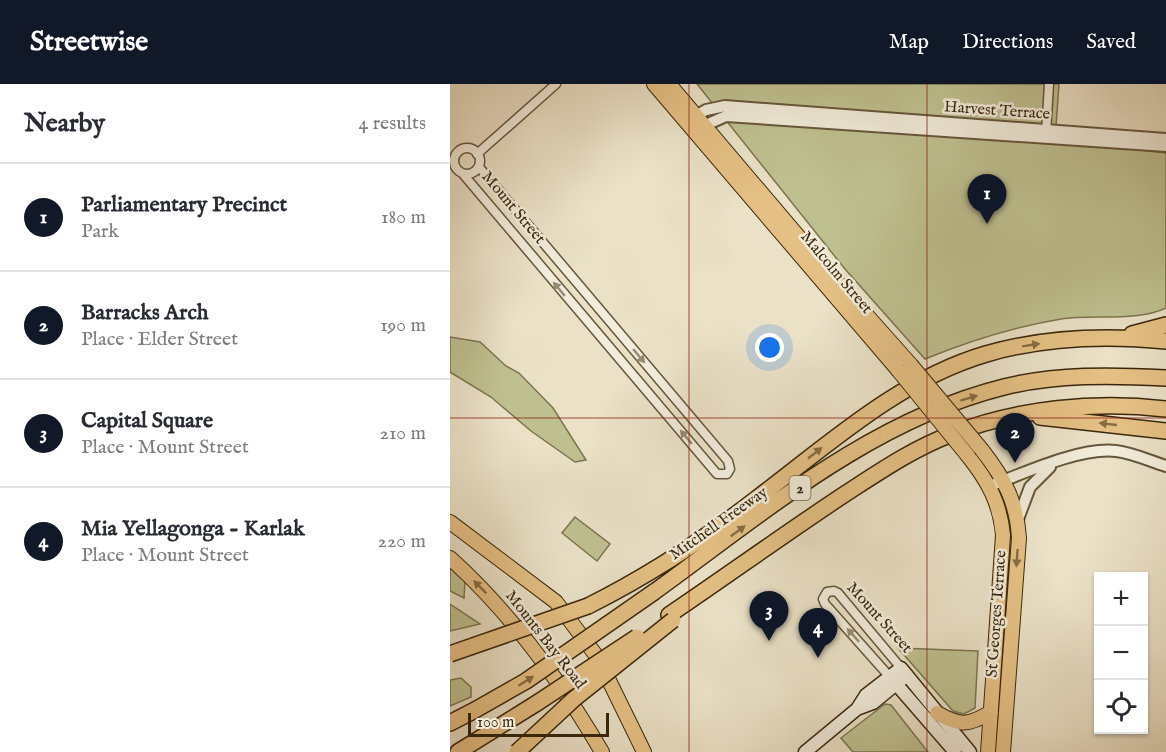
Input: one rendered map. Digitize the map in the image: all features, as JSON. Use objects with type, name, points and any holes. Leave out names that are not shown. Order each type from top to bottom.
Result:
[{"type":"highway","points":[[1121,337],[1166,325]]},
{"type":"highway","points":[[450,654],[648,584],[853,424],[935,374],[985,354],[1015,347],[1121,337],[1166,340]]},
{"type":"highway","name":"Mitchell Freeway","points":[[450,723],[535,675],[648,584],[691,566],[832,465],[879,437],[937,408],[1004,387],[1049,380],[1118,376],[1166,378]]},
{"type":"highway","name":"2","points":[[671,617],[729,574],[865,482],[924,447],[973,426],[1017,415],[1091,407],[1135,406],[1166,409]]},
{"type":"highway","points":[[1017,415],[1166,431]]},
{"type":"highway","points":[[458,752],[671,617]]},
{"type":"highway","points":[[517,752],[574,699],[671,617]]},
{"type":"highway","points":[[450,644],[523,630]]},
{"type":"highway","points":[[506,752],[577,678]]},
{"type":"main road","name":"Malcolm Street","points":[[654,84],[695,123],[904,368],[982,450],[1004,481]]},
{"type":"main road","name":"Malcolm Street","points":[[669,84],[695,123]]},
{"type":"main road","name":"Malcolm Street","points":[[904,368],[990,486]]},
{"type":"main road","name":"St Georges Terrace","points":[[1003,752],[1019,538],[1018,519],[1011,494],[1004,481]]},
{"type":"main road","name":"St Georges Terrace","points":[[988,752],[1003,535],[999,507],[990,486]]},
{"type":"main road","name":"Mounts Bay Road","points":[[450,522],[556,602],[598,658],[644,752]]},
{"type":"main road","name":"Mounts Bay Road","points":[[450,558],[504,610],[564,690],[602,752]]},
{"type":"main road","points":[[805,752],[857,709],[873,703],[904,671]]},
{"type":"main road","name":"Mount Street","points":[[904,671],[970,752]]},
{"type":"main road","name":"Mount Street","points":[[893,680],[955,752]]},
{"type":"main road","points":[[937,712],[954,723],[970,723],[990,712]]},
{"type":"street","points":[[477,154],[556,84]]},
{"type":"street","points":[[1046,134],[1049,84]]},
{"type":"street","name":"Harvest Terrace","points":[[695,123],[712,108],[725,106],[1166,146]]},
{"type":"street","name":"Harvest Terrace","points":[[1046,134],[1166,139]]},
{"type":"street","points":[[468,148],[477,154],[479,167],[472,173],[463,174],[455,167],[453,162],[457,152],[468,148]]},
{"type":"street","name":"Mount Street","points":[[463,174],[717,474],[727,474],[730,463],[479,167]]},
{"type":"street","name":"Mount Street","points":[[537,263],[551,252]]},
{"type":"street","points":[[604,341],[617,330]]},
{"type":"street","points":[[990,486],[1082,454],[1109,451],[1128,454],[1166,466]]},
{"type":"street","points":[[1018,519],[1036,479],[1057,462]]},
{"type":"street","name":"Mount Street","points":[[893,680],[825,604],[823,599],[827,592],[838,593],[904,671]]},
{"type":"green space","points":[[697,84],[1059,84],[1055,140],[1166,153],[1166,308],[1142,315],[1074,318],[1043,322],[991,335],[925,359],[845,269]]},
{"type":"green space","points":[[450,337],[480,342],[506,366],[519,373],[553,408],[586,460],[575,462],[531,431],[491,397],[450,372]]},
{"type":"green space","points":[[575,517],[610,544],[597,561],[562,533]]},
{"type":"green space","points":[[450,568],[465,581],[464,598],[450,591]]},
{"type":"green space","points":[[450,604],[480,624],[450,631]]},
{"type":"green space","points":[[898,648],[978,651],[975,708],[964,714],[953,711]]},
{"type":"green space","points":[[461,678],[471,687],[471,697],[450,706],[450,680]]},
{"type":"green space","points":[[885,704],[891,705],[928,752],[853,752],[841,738]]},
{"type":"place","name":"Parliamentary Precinct","points":[[987,224]]},
{"type":"place","name":"Barracks Arch","points":[[1015,463]]},
{"type":"place","name":"Capital Square","points":[[769,641]]},
{"type":"place","name":"Mia Yellagonga - Karlak","points":[[818,658]]}]
